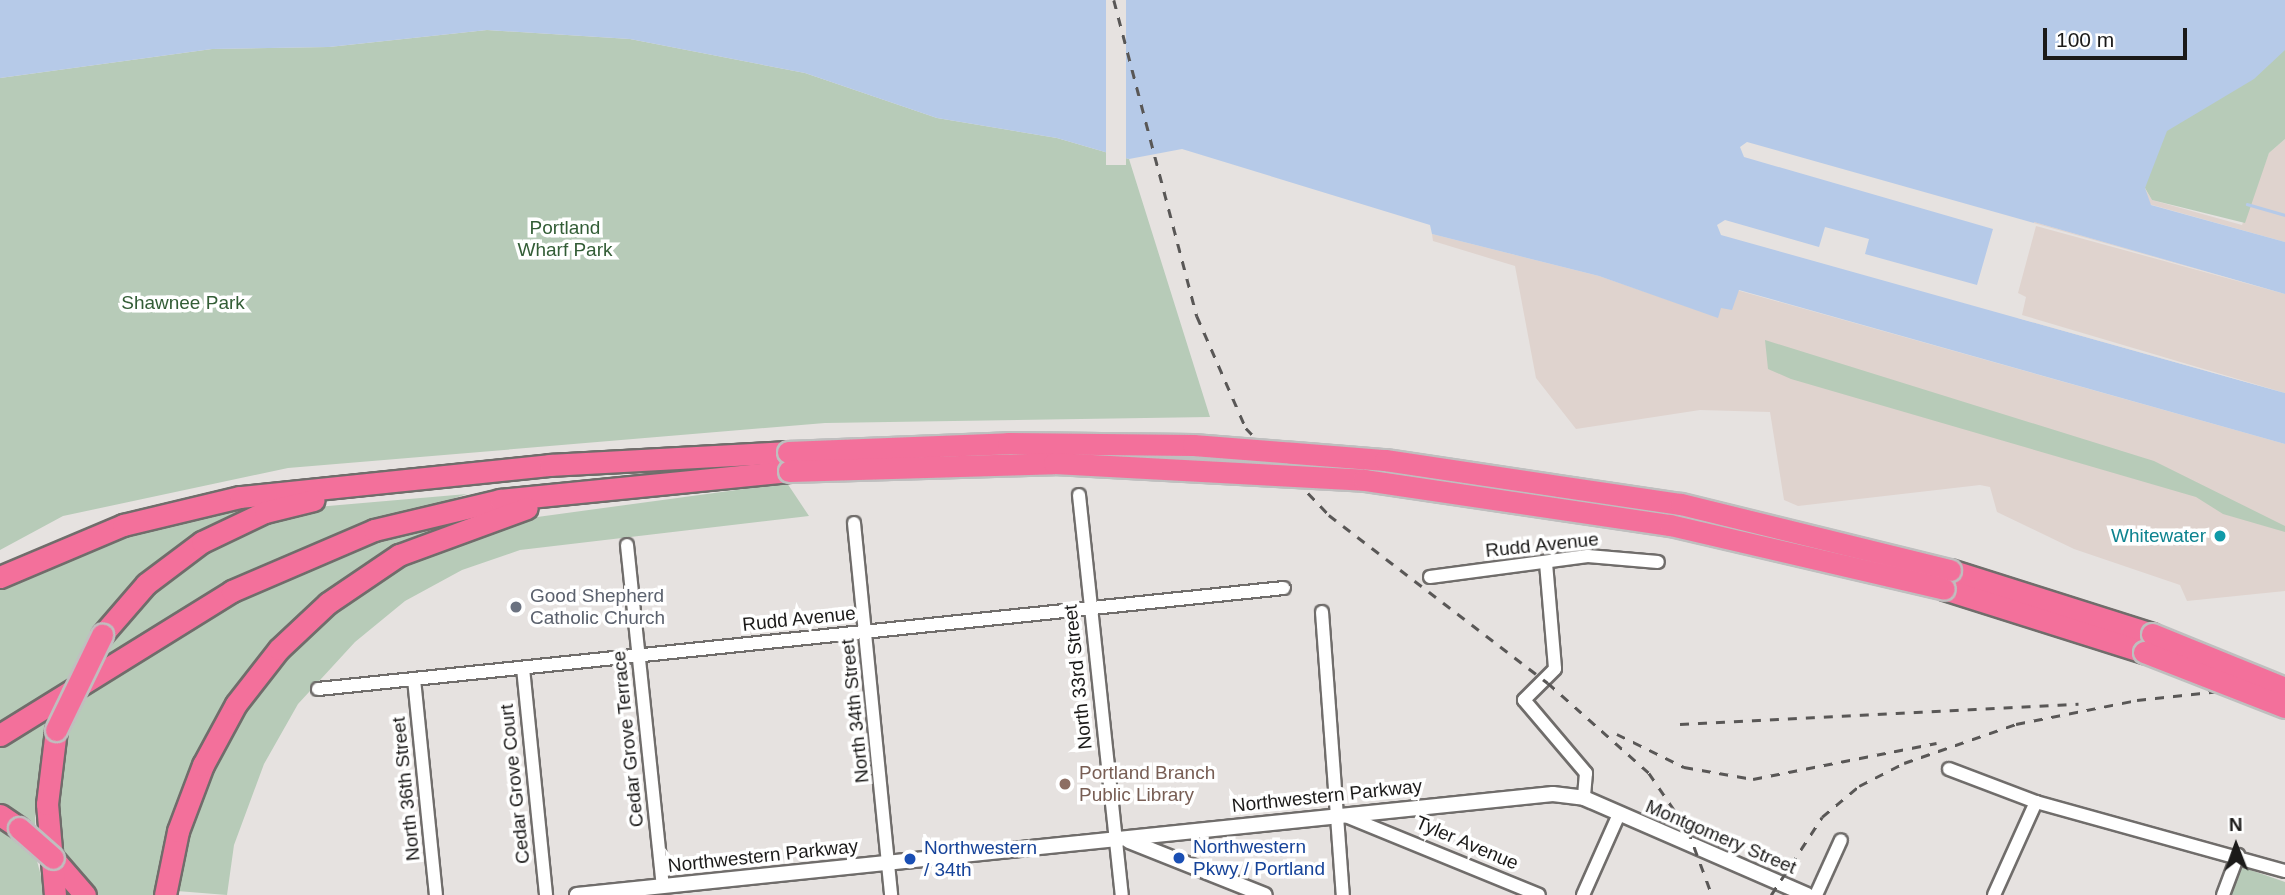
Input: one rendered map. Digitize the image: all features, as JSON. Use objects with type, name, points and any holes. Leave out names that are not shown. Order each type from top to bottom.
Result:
[{"type":"highway","points":[[0,730],[189,611],[335,538],[405,516],[663,461]]},
{"type":"highway","points":[[0,577],[106,531],[206,503],[536,467],[583,468],[663,461],[1054,463],[1364,480],[1670,525],[1947,580],[2285,688]]},
{"type":"highway","points":[[0,736],[203,608],[310,554],[448,510],[592,492],[789,462]]},
{"type":"highway","points":[[55,895],[47,804],[56,730],[102,635],[173,561],[265,512],[331,497],[561,475],[583,468]]},
{"type":"highway","points":[[165,893],[183,814],[210,750],[246,690],[304,624],[369,573],[429,540],[592,492]]},
{"type":"highway","points":[[2148,643],[2285,707]]},
{"type":"highway","points":[[0,815],[53,858],[85,895]]},
{"type":"street","name":"North 33rd Street","points":[[1079,495],[1122,895]]},
{"type":"street","name":"North 34th Street","points":[[854,523],[891,895]]},
{"type":"street","name":"Cedar Grove Terrace","points":[[627,545],[664,890]]},
{"type":"street","name":"Rudd Avenue","points":[[1430,577],[1588,556],[1658,562]]},
{"type":"street","points":[[1546,563],[1555,669],[1524,700],[1586,773],[1584,798]]},
{"type":"street","name":"Rudd Avenue","points":[[317,689],[1284,588]]},
{"type":"street","points":[[1322,612],[1339,815],[1335,834],[1343,895]]},
{"type":"street","name":"Cedar Grove Court","points":[[523,668],[546,895]]},
{"type":"street","name":"North 36th Street","points":[[414,679],[436,895]]},
{"type":"street","points":[[1949,769],[2036,803],[2238,855],[2285,871]]},
{"type":"street","name":"Northwestern Parkway","points":[[577,895],[664,890],[888,862],[1529,794],[1584,798],[1619,814]]},
{"type":"street","points":[[1994,895],[2036,803]]},
{"type":"street","points":[[1583,895],[1619,814]]},
{"type":"street","name":"Montgomery Street","points":[[1619,814],[1807,895]]},
{"type":"street","name":"Tyler Avenue","points":[[1339,815],[1539,895]]},
{"type":"street","points":[[1117,839],[1265,895]]},
{"type":"street","points":[[1816,895],[1840,840]]},
{"type":"street","points":[[2223,895],[2238,855]]},
{"type":"shaded area","points":[[1807,109],[2144,187],[2152,200],[2242,225],[2269,153],[2285,139],[2285,242]]},
{"type":"shaded area","points":[[2034,222],[2285,294],[2285,393],[2017,318],[2014,295]]},
{"type":"shaded area","points":[[1432,234],[1599,276],[1718,317],[1719,285],[2285,444],[2285,591],[2187,601],[2180,585],[2074,549],[1997,512],[1990,487],[1980,485],[1798,506],[1784,500],[1770,412],[1700,410],[1576,429],[1536,378],[1515,266],[1433,241]]},
{"type":"green space","name":"Portland Wharf Park","points":[[487,30],[630,39],[805,73],[937,118],[1057,138],[1129,159],[1210,417],[825,423],[288,468],[63,516],[0,550],[0,78],[212,49],[329,47]]},
{"type":"green space","points":[[2285,34],[2285,139],[2269,153],[2245,223],[2152,200],[2145,188],[2151,90]]},
{"type":"green space","points":[[1765,340],[2154,461],[2285,526],[2285,532],[2223,514],[2196,497],[1791,379],[1768,369]]},
{"type":"green space","points":[[787,483],[809,516],[520,550],[462,570],[405,601],[355,642],[298,704],[264,764],[234,845],[227,895],[177,891],[194,816],[237,721],[308,635],[367,581],[445,539],[530,518]]},
{"type":"green space","points":[[467,494],[419,510],[88,673],[139,600],[219,539],[305,508]]},
{"type":"green space","points":[[274,499],[239,513],[80,655],[63,690],[0,725],[0,585],[98,541]]},
{"type":"green space","points":[[481,513],[409,541],[250,672],[158,895],[93,895],[52,847],[54,772],[77,697],[220,607],[373,539]]},
{"type":"green space","points":[[54,713],[36,790],[35,830],[0,806],[0,744]]},
{"type":"green space","points":[[0,829],[36,857],[46,895],[0,895]]},
{"type":"green space","points":[[2242,867],[2285,882],[2285,895],[2230,895]]},
{"type":"water","points":[[0,0],[2285,0],[2285,50],[2254,79],[2167,131],[2145,188],[2151,205],[2285,242],[2285,294],[2034,222],[2014,295],[2018,318],[2285,393],[2285,444],[1739,290],[1732,310],[1721,308],[1718,318],[1599,276],[1432,234],[1430,225],[1182,149],[1129,159],[1057,138],[937,118],[805,73],[630,39],[487,30],[329,47],[212,49],[0,78]]},
{"type":"pier","points":[[1106,0],[1126,0],[1126,165],[1106,165]]},
{"type":"pier","points":[[1747,142],[2285,294],[2036,226],[2018,293],[2026,297],[2022,315],[2285,393],[1721,235],[1717,225],[1725,220],[1819,247],[1825,227],[1869,239],[1865,254],[1977,285],[1993,229],[1744,157],[1740,147]]},
{"type":"waterway","points":[[2247,204],[2285,215]]},
{"type":"railway","points":[[1114,0],[1197,316],[1246,428],[1329,515],[1548,683],[1649,773],[1688,830],[1712,895]]},
{"type":"railway","points":[[1771,895],[1822,817],[1859,786],[1904,763],[2016,724],[2137,700],[2285,684]]},
{"type":"railway","points":[[1680,724],[2078,704]]},
{"type":"railway","points":[[1617,734],[1684,767],[1753,779],[1937,743]]},
{"type":"place","name":"Whitewater","points":[[2220,536]]},
{"type":"place","name":"Good Shepherd Catholic Church","points":[[516,607]]},
{"type":"place","name":"Portland Branch Public Library","points":[[1065,784]]},
{"type":"place","name":"Northwestern Pkwy / Portland","points":[[1179,858]]},
{"type":"place","name":"Northwestern / 34th","points":[[910,859]]},
{"type":"park label","name":"Shawnee Park","points":[[183,303]]}]
